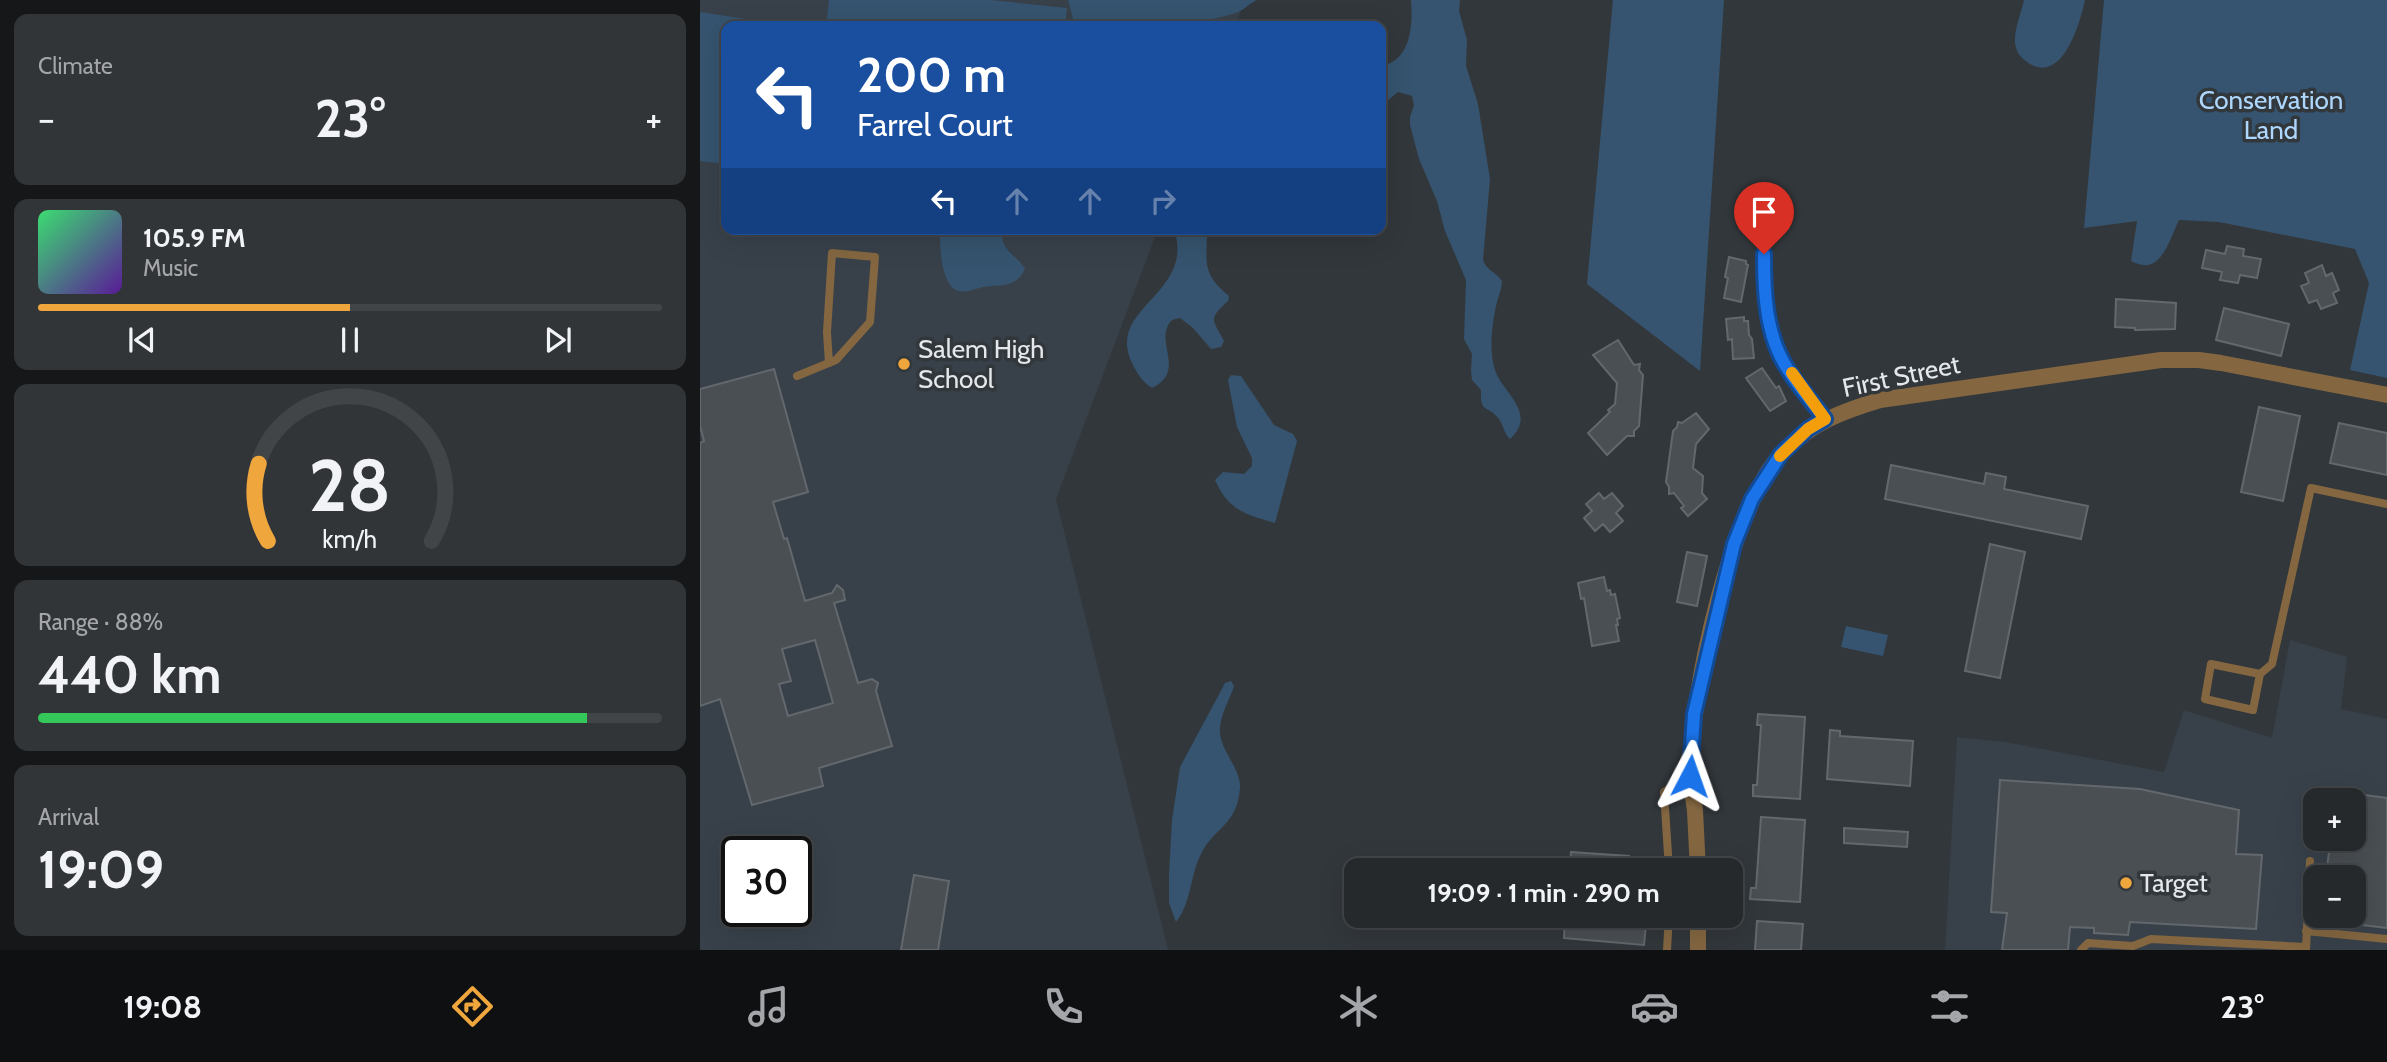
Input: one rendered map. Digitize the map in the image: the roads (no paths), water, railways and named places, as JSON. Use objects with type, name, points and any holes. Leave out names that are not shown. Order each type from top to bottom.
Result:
[{"type":"street","points":[[1764,254],[1767,306],[1776,347],[1825,419]]},
{"type":"street","name":"First Street","points":[[1697,858],[1690,776],[1694,714],[1734,544],[1752,499],[1781,454],[1808,429],[1847,410],[1880,400],[2161,360],[2210,361],[2387,395]]},
{"type":"street","points":[[1698,928],[1698,950]]},
{"type":"lane","points":[[797,376],[829,363],[836,360],[870,322],[875,257],[832,253],[827,332],[829,363]]},
{"type":"lane","points":[[2260,674],[2211,664],[2205,699],[2253,710],[2260,674],[2272,664],[2311,488],[2387,504]]},
{"type":"lane","points":[[1668,858],[1664,792],[1690,776]]},
{"type":"lane","points":[[2081,950],[2088,943],[2133,946],[2151,939],[2306,949],[2310,861]]},
{"type":"lane","points":[[1667,950],[1668,928]]},
{"type":"lane","points":[[2306,931],[2387,939]]},
{"type":"place","name":"Salem High School","points":[[904,364]]},
{"type":"place","name":"Target","points":[[2126,883]]},
{"type":"park label","name":"Conservation Land","points":[[2271,115]]}]
